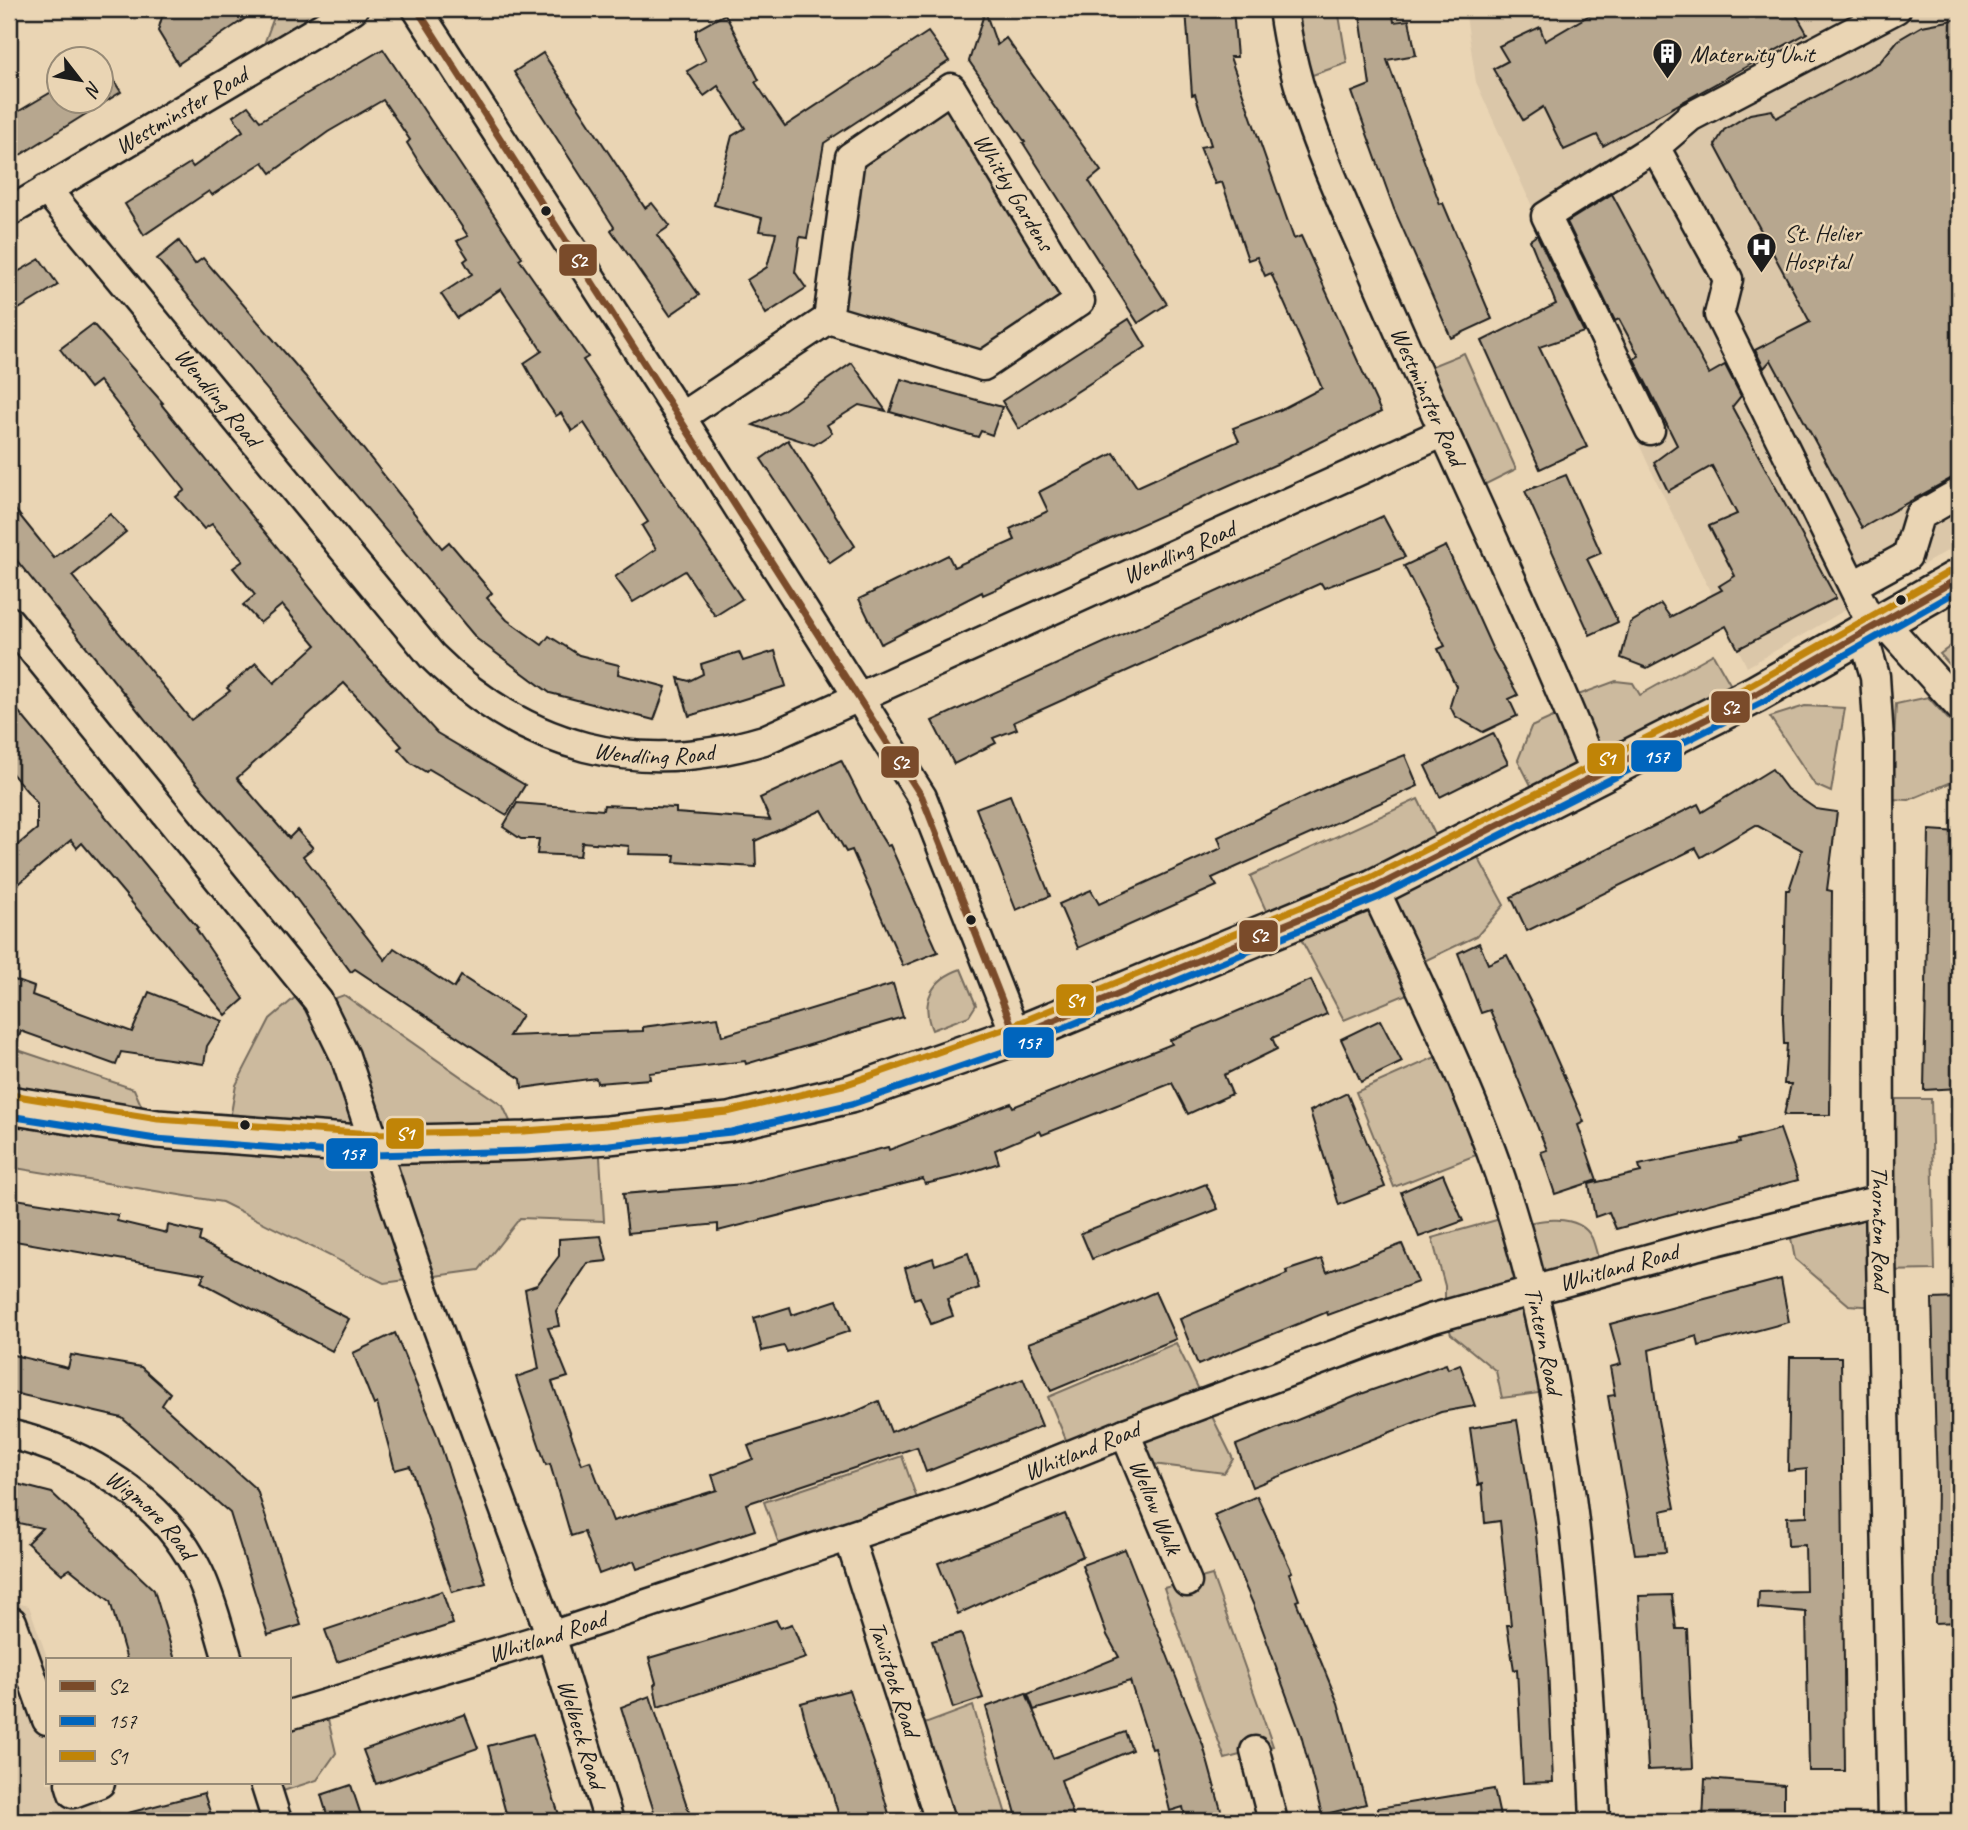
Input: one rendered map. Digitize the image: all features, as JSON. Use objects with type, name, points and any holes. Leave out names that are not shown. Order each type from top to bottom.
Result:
[{"type":"main road","points":[[9,1105],[157,1129],[373,1145],[525,1141],[729,1122],[850,1094],[1016,1037],[1374,888],[1596,777],[1873,629],[1959,578]]},
{"type":"street","name":"Westminster Road","points":[[9,212],[353,9]]},
{"type":"street","points":[[417,9],[681,417],[922,797],[1016,1037]]},
{"type":"street","name":"Westminster Road","points":[[1283,9],[1288,50],[1307,118],[1442,433],[1480,506],[1596,777]]},
{"type":"street","points":[[1650,430],[1546,216],[1655,147],[1690,117],[1896,9]]},
{"type":"street","name":"Whitby Gardens","points":[[951,89],[1080,301],[983,366],[828,319],[850,157],[951,89]]},
{"type":"street","points":[[1655,147],[1728,279],[1719,315],[1854,585],[1873,629],[1959,706]]},
{"type":"street","name":"Wendling Road","points":[[46,189],[432,656],[463,687],[495,709],[560,741],[598,752],[669,758],[712,754],[764,740],[1442,433]]},
{"type":"street","points":[[681,417],[828,319]]},
{"type":"street","points":[[1854,585],[1907,555],[1919,516],[1959,493]]},
{"type":"street","name":"Welbeck Road","points":[[9,621],[307,984],[345,1056],[373,1145],[551,1636],[609,1821]]},
{"type":"street","name":"Thornton Road","points":[[1873,629],[1879,740],[1880,1200],[1892,1821]]},
{"type":"street","name":"Tintern Road","points":[[1374,888],[1449,1051],[1500,1178],[1533,1292],[1571,1485],[1584,1601],[1595,1821]]},
{"type":"street","name":"Whitland Road","points":[[290,1715],[551,1636],[964,1498],[1125,1433],[1430,1319],[1695,1246],[1880,1200]]},
{"type":"street","name":"Wellow Walk","points":[[1125,1433],[1187,1582]]},
{"type":"street","name":"Wigmore Road","points":[[9,1434],[77,1457],[117,1480],[148,1505],[176,1537],[199,1572],[227,1658]]},
{"type":"street","name":"Tavistock Road","points":[[849,1537],[940,1821]]},
{"type":"street","points":[[9,1621],[12,1622],[46,1717]]},
{"type":"street","points":[[1255,1751],[1273,1821]]},
{"type":"street","points":[[70,1784],[73,1793],[97,1784]]},
{"type":"street","points":[[265,1784],[277,1821]]},
{"type":"shaded area","points":[[277,9],[339,9],[260,55]]},
{"type":"shaded area","points":[[1287,9],[1338,9],[1347,63],[1301,79]]},
{"type":"shaded area","name":"St. Helier Hospital","points":[[1465,9],[1959,9],[1959,544],[1747,667],[1649,466],[1476,82]]},
{"type":"shaded area","points":[[951,88],[1080,301],[983,366],[828,319],[850,157]]},
{"type":"shaded area","points":[[1464,353],[1516,469],[1476,489],[1422,370]]},
{"type":"shaded area","points":[[1959,640],[1959,675],[1940,654]]},
{"type":"shaded area","points":[[1713,654],[1737,696],[1539,801],[1518,760],[1531,727],[1575,707],[1570,698],[1616,681],[1633,683],[1640,695]]},
{"type":"shaded area","points":[[1928,697],[1959,731],[1959,779],[1909,800],[1891,799],[1896,704]]},
{"type":"shaded area","points":[[1805,706],[1845,708],[1831,792],[1815,785],[1770,717]]},
{"type":"shaded area","points":[[1418,799],[1442,849],[1275,930],[1250,876]]},
{"type":"shaded area","points":[[1473,848],[1504,905],[1477,936],[1403,971],[1412,992],[1344,1020],[1296,930]]},
{"type":"shaded area","points":[[961,969],[976,1005],[969,1016],[932,1030],[927,1010],[931,992],[943,979]]},
{"type":"shaded area","points":[[305,989],[314,1006],[344,995],[503,1106],[523,1149],[599,1141],[604,1221],[520,1218],[479,1270],[384,1283],[222,1202],[9,1167],[9,1110],[226,1141],[236,1085],[270,1019]]},
{"type":"shaded area","points":[[9,1047],[134,1089],[149,1123],[9,1101]]},
{"type":"shaded area","points":[[1449,1051],[1489,1150],[1394,1187],[1356,1092]]},
{"type":"shaded area","points":[[1880,1099],[1931,1099],[1935,1270],[1882,1271]]},
{"type":"shaded area","points":[[1875,1209],[1877,1307],[1849,1305],[1795,1259],[1789,1228]]},
{"type":"shaded area","points":[[1511,1216],[1515,1227],[1546,1220],[1578,1224],[1592,1238],[1602,1271],[1533,1292],[1554,1391],[1502,1398],[1496,1371],[1451,1334],[1445,1315],[1445,1286],[1432,1238]]},
{"type":"shaded area","points":[[1176,1343],[1233,1459],[1224,1473],[1137,1462],[1125,1434],[1072,1454],[1048,1397]]},
{"type":"shaded area","points":[[902,1456],[922,1513],[784,1558],[764,1502]]},
{"type":"shaded area","points":[[1212,1575],[1273,1746],[1225,1759],[1164,1588]]},
{"type":"shaded area","points":[[9,1601],[29,1606],[47,1658],[46,1784],[91,1784],[104,1821],[9,1821]]},
{"type":"shaded area","points":[[973,1706],[1008,1821],[940,1821],[911,1729]]},
{"type":"shaded area","points":[[326,1711],[336,1753],[317,1780],[274,1794],[270,1784],[290,1784],[290,1721]]},
{"type":"building","points":[[259,9],[178,64],[158,31],[164,10]]},
{"type":"building","points":[[1186,9],[1233,9],[1237,57],[1230,57],[1294,239],[1301,236],[1381,412],[1279,463],[983,595],[982,592],[881,644],[859,599],[948,555],[954,567],[1015,540],[1010,529],[1048,511],[1039,492],[1114,453],[1137,487],[1239,441],[1233,428],[1280,410],[1322,388],[1271,273],[1265,276],[1257,257],[1248,260],[1222,182],[1215,184],[1200,147],[1211,145],[1195,94],[1192,95]]},
{"type":"building","points":[[1359,9],[1392,9],[1394,22],[1409,20],[1416,55],[1387,60],[1440,204],[1443,203],[1492,319],[1451,338],[1394,209],[1352,92],[1370,85]]},
{"type":"building","name":"Maternity Unit","points":[[1600,9],[1793,9],[1807,33],[1603,146],[1597,135],[1564,150],[1543,107],[1523,120],[1493,69],[1508,61],[1499,46],[1540,27],[1545,41]]},
{"type":"building","points":[[985,11],[997,45],[1006,38],[1101,171],[1089,181],[1167,304],[1138,323],[1023,143],[1025,142],[969,61]]},
{"type":"building","points":[[725,14],[759,80],[755,82],[785,126],[928,32],[949,61],[824,143],[807,238],[800,237],[795,272],[806,288],[766,314],[747,280],[767,267],[776,233],[759,231],[762,218],[714,205],[732,136],[745,128],[718,86],[704,96],[687,71],[706,60],[696,40],[696,30]]},
{"type":"building","points":[[1959,19],[1959,474],[1862,528],[1771,360],[1764,368],[1755,350],[1810,322],[1715,145],[1724,130],[1750,114],[1772,110],[1776,118],[1880,62],[1898,40],[1922,26]]},
{"type":"building","points":[[383,49],[522,257],[519,259],[588,357],[583,360],[742,599],[715,616],[685,571],[633,602],[615,577],[656,549],[642,526],[648,522],[584,423],[572,431],[561,413],[556,416],[543,397],[524,363],[542,351],[501,289],[457,318],[441,294],[472,274],[464,261],[468,258],[457,241],[468,236],[420,164],[407,143],[410,140],[383,100],[328,132],[271,173],[263,162],[212,195],[209,191],[144,235],[125,204],[190,163],[193,167],[243,131],[233,116],[248,106],[260,121]]},
{"type":"building","points":[[543,53],[645,208],[652,203],[670,226],[657,235],[699,295],[670,315],[611,230],[614,227],[514,72]]},
{"type":"building","points":[[46,95],[46,116],[83,116],[9,162],[9,117]]},
{"type":"building","points":[[1612,194],[1709,374],[1725,365],[1741,396],[1732,407],[1836,598],[1738,649],[1726,626],[1647,668],[1621,658],[1630,623],[1661,604],[1670,617],[1722,590],[1719,586],[1735,576],[1709,526],[1737,514],[1712,466],[1668,491],[1654,462],[1677,445],[1634,359],[1639,356],[1619,319],[1615,321],[1567,222]]},
{"type":"building","points":[[1537,235],[1584,332],[1539,347],[1587,447],[1540,469],[1482,341],[1556,304],[1530,240]]},
{"type":"building","points":[[179,241],[195,264],[203,258],[305,376],[442,548],[449,542],[492,593],[487,598],[507,620],[542,645],[549,636],[579,655],[619,665],[618,674],[666,687],[654,720],[550,693],[477,639],[157,259]]},
{"type":"building","points":[[40,259],[58,285],[9,315],[9,277]]},
{"type":"building","points":[[1129,319],[1146,347],[1019,429],[1002,401]]},
{"type":"building","points":[[93,324],[163,403],[161,404],[359,648],[437,733],[525,785],[507,815],[429,769],[426,772],[411,763],[398,749],[402,746],[344,683],[237,778],[289,838],[297,830],[313,848],[303,856],[385,960],[394,948],[454,988],[461,976],[522,1015],[509,1036],[643,1031],[643,1027],[718,1017],[722,1036],[893,984],[903,1017],[746,1064],[745,1061],[649,1073],[650,1079],[597,1083],[596,1078],[522,1088],[521,1079],[355,969],[351,972],[289,889],[185,769],[9,551],[9,502],[54,558],[110,514],[126,532],[72,576],[191,720],[230,691],[227,688],[256,663],[274,683],[316,645],[282,605],[260,623],[243,605],[255,595],[233,568],[243,561],[212,524],[204,529],[176,497],[185,490],[99,381],[90,388],[60,349]]},
{"type":"building","points":[[852,363],[886,411],[859,405],[827,425],[832,433],[814,445],[753,425],[782,411]]},
{"type":"building","points":[[901,379],[1002,407],[992,435],[981,431],[978,437],[890,412]]},
{"type":"building","points":[[788,440],[855,546],[830,563],[761,459]]},
{"type":"building","points":[[1566,475],[1601,553],[1587,559],[1618,622],[1590,635],[1525,491]]},
{"type":"building","points":[[1383,516],[1405,557],[1324,588],[1321,583],[1014,722],[1017,729],[993,738],[996,743],[954,764],[932,721]]},
{"type":"building","points":[[1446,546],[1493,650],[1518,695],[1509,699],[1517,716],[1483,732],[1455,716],[1450,706],[1456,686],[1438,649],[1445,646],[1404,566]]},
{"type":"building","points":[[775,651],[786,686],[689,716],[678,678],[689,681],[703,674],[701,664],[739,652],[743,661]]},
{"type":"building","points":[[9,700],[198,928],[196,929],[244,999],[226,1015],[82,843],[77,848],[71,840],[9,892],[9,852],[37,829],[37,803],[9,770]]},
{"type":"building","points":[[1493,733],[1508,763],[1440,797],[1425,766]]},
{"type":"building","points":[[1405,755],[1418,786],[1212,878],[1217,886],[1078,948],[1059,904],[1091,890],[1099,904],[1222,848],[1218,837],[1334,783]]},
{"type":"building","points":[[841,760],[874,825],[887,846],[890,845],[938,952],[903,966],[852,850],[846,852],[822,810],[755,841],[756,867],[674,862],[675,855],[628,854],[629,846],[582,842],[580,856],[537,854],[539,839],[521,839],[503,827],[517,803],[603,810],[604,805],[676,808],[676,813],[770,820],[760,798]]},
{"type":"building","points":[[1772,769],[1787,789],[1816,809],[1837,812],[1827,890],[1832,891],[1830,1115],[1784,1115],[1791,1084],[1784,1084],[1787,1044],[1784,1044],[1783,1018],[1786,890],[1789,890],[1802,850],[1756,825],[1701,857],[1696,848],[1527,931],[1511,897],[1698,804],[1702,812]]},
{"type":"building","points":[[1010,795],[1050,896],[1016,910],[976,808]]},
{"type":"building","points":[[1929,830],[1959,832],[1959,1088],[1924,1090]]},
{"type":"building","points":[[1479,943],[1488,964],[1507,955],[1539,1019],[1584,1122],[1578,1125],[1597,1180],[1555,1194],[1541,1152],[1547,1150],[1490,1010],[1481,1013],[1458,953]]},
{"type":"building","points":[[9,978],[34,987],[32,995],[132,1032],[149,992],[223,1021],[207,1046],[204,1064],[121,1052],[116,1065],[21,1031],[14,1051],[9,1050]]},
{"type":"building","points":[[1311,980],[1327,1014],[1272,1038],[1277,1049],[1224,1075],[1232,1094],[1188,1114],[1172,1083],[1042,1135],[1040,1131],[995,1150],[999,1163],[959,1176],[925,1184],[923,1179],[718,1231],[718,1224],[628,1233],[623,1194],[744,1184],[888,1147],[889,1150],[1011,1103],[1013,1107],[1172,1044],[1170,1040]]},
{"type":"building","points":[[1380,1020],[1402,1062],[1361,1082],[1341,1039]]},
{"type":"building","points":[[1347,1093],[1385,1187],[1339,1205],[1310,1111]]},
{"type":"building","points":[[1780,1129],[1798,1180],[1616,1229],[1609,1212],[1595,1217],[1589,1184],[1641,1172],[1639,1165],[1740,1143],[1739,1140]]},
{"type":"building","points":[[1443,1174],[1463,1221],[1419,1237],[1401,1192]]},
{"type":"building","points":[[1206,1184],[1218,1209],[1092,1259],[1081,1233]]},
{"type":"building","points":[[9,1198],[118,1215],[117,1221],[167,1233],[168,1225],[201,1233],[199,1241],[349,1319],[332,1351],[201,1282],[205,1274],[9,1240]]},
{"type":"building","points":[[601,1236],[607,1261],[588,1263],[556,1311],[559,1326],[548,1328],[568,1377],[552,1382],[582,1464],[590,1461],[613,1521],[717,1490],[712,1475],[753,1459],[748,1446],[848,1415],[879,1401],[891,1432],[1023,1379],[1042,1426],[926,1472],[917,1447],[746,1504],[755,1530],[637,1569],[634,1561],[599,1574],[584,1532],[571,1536],[550,1464],[546,1465],[516,1377],[539,1369],[525,1289],[537,1285],[559,1256],[559,1239]]},
{"type":"building","points":[[1402,1244],[1418,1282],[1328,1315],[1327,1312],[1198,1365],[1180,1319],[1287,1274],[1286,1271],[1322,1259],[1327,1272]]},
{"type":"building","points":[[968,1253],[979,1288],[947,1299],[953,1316],[931,1324],[920,1297],[914,1299],[905,1268],[933,1258],[935,1265]]},
{"type":"building","points":[[1781,1279],[1789,1322],[1699,1346],[1697,1336],[1649,1350],[1658,1420],[1675,1508],[1661,1511],[1666,1552],[1635,1554],[1608,1396],[1615,1395],[1610,1367],[1621,1364],[1610,1324]]},
{"type":"building","points":[[1155,1292],[1176,1339],[1051,1391],[1028,1343],[1094,1319]]},
{"type":"building","points":[[1959,1298],[1959,1622],[1935,1623],[1937,1484],[1932,1299]]},
{"type":"building","points":[[837,1300],[850,1331],[787,1352],[784,1346],[762,1351],[754,1318],[790,1307],[792,1315]]},
{"type":"building","points":[[395,1333],[438,1437],[486,1583],[452,1592],[410,1466],[395,1470],[377,1403],[374,1405],[353,1353]]},
{"type":"building","points":[[9,1354],[68,1368],[71,1355],[141,1367],[170,1393],[162,1405],[257,1490],[301,1625],[268,1635],[230,1513],[122,1418],[9,1392]]},
{"type":"building","points":[[1790,1357],[1841,1357],[1845,1771],[1809,1771],[1806,1612],[1758,1608],[1759,1592],[1806,1591],[1805,1545],[1788,1546],[1787,1517],[1807,1516],[1807,1469],[1788,1471]]},
{"type":"building","points":[[1446,1364],[1448,1369],[1460,1364],[1475,1406],[1441,1412],[1252,1487],[1236,1445],[1361,1394]]},
{"type":"building","points":[[1517,1420],[1536,1534],[1548,1666],[1553,1782],[1523,1783],[1517,1669],[1514,1670],[1507,1625],[1511,1625],[1500,1521],[1485,1523],[1482,1484],[1478,1485],[1470,1428]]},
{"type":"building","points":[[9,1482],[52,1493],[154,1590],[174,1658],[126,1658],[110,1601],[70,1569],[62,1574],[27,1543],[42,1528],[9,1521]]},
{"type":"building","points":[[1257,1496],[1292,1572],[1289,1573],[1299,1600],[1296,1601],[1338,1703],[1366,1804],[1322,1815],[1301,1735],[1254,1606],[1214,1515]]},
{"type":"building","points":[[1065,1514],[1083,1556],[958,1614],[938,1563]]},
{"type":"building","points":[[1125,1549],[1203,1745],[1224,1821],[1186,1821],[1183,1807],[1170,1811],[1155,1748],[1152,1749],[1130,1681],[1034,1710],[1028,1694],[1119,1657],[1107,1635],[1082,1565]]},
{"type":"building","points":[[442,1591],[453,1624],[337,1662],[325,1630]]},
{"type":"building","points":[[1672,1595],[1676,1629],[1687,1629],[1693,1768],[1648,1770],[1639,1596]]},
{"type":"building","points":[[776,1620],[780,1628],[792,1624],[806,1658],[658,1707],[654,1685],[656,1683],[649,1658]]},
{"type":"building","points":[[961,1633],[983,1698],[953,1708],[932,1641]]},
{"type":"building","points":[[849,1690],[891,1821],[855,1821],[851,1812],[839,1816],[828,1779],[808,1731],[801,1703]]},
{"type":"building","points":[[1026,1693],[1053,1758],[1125,1732],[1132,1750],[1061,1780],[1075,1821],[1018,1821],[986,1707]]},
{"type":"building","points":[[650,1696],[692,1821],[657,1821],[621,1707]]},
{"type":"building","points":[[465,1714],[478,1748],[376,1784],[363,1750]]},
{"type":"building","points":[[533,1734],[561,1821],[508,1821],[488,1746]]},
{"type":"building","points":[[1705,1779],[1784,1785],[1784,1821],[1703,1821]]},
{"type":"building","points":[[351,1785],[363,1821],[329,1821],[321,1795]]},
{"type":"building","points":[[1494,1789],[1501,1821],[1379,1821],[1378,1808]]},
{"type":"building","points":[[204,1793],[213,1821],[129,1821],[128,1813]]},
{"type":"transit line","name":"S2","points":[[417,9],[922,797],[1016,1036]]},
{"type":"transit line","name":"S1","points":[[11,1095],[158,1119],[373,1134],[524,1131],[607,1125],[727,1112],[847,1084],[1012,1026],[1370,878],[1751,685],[1954,569]]},
{"type":"transit line","name":"S2","points":[[1016,1036],[1374,888],[1756,694],[1959,578]]},
{"type":"transit line","name":"157","points":[[9,1116],[156,1139],[373,1155],[525,1151],[609,1145],[731,1132],[852,1104],[1020,1046],[1379,897],[1761,703],[1959,590]]},
{"type":"place","name":"Maternity Unit","points":[[1667,81]]},
{"type":"place","name":"St. Helier Hospital","points":[[1761,274]]}]
